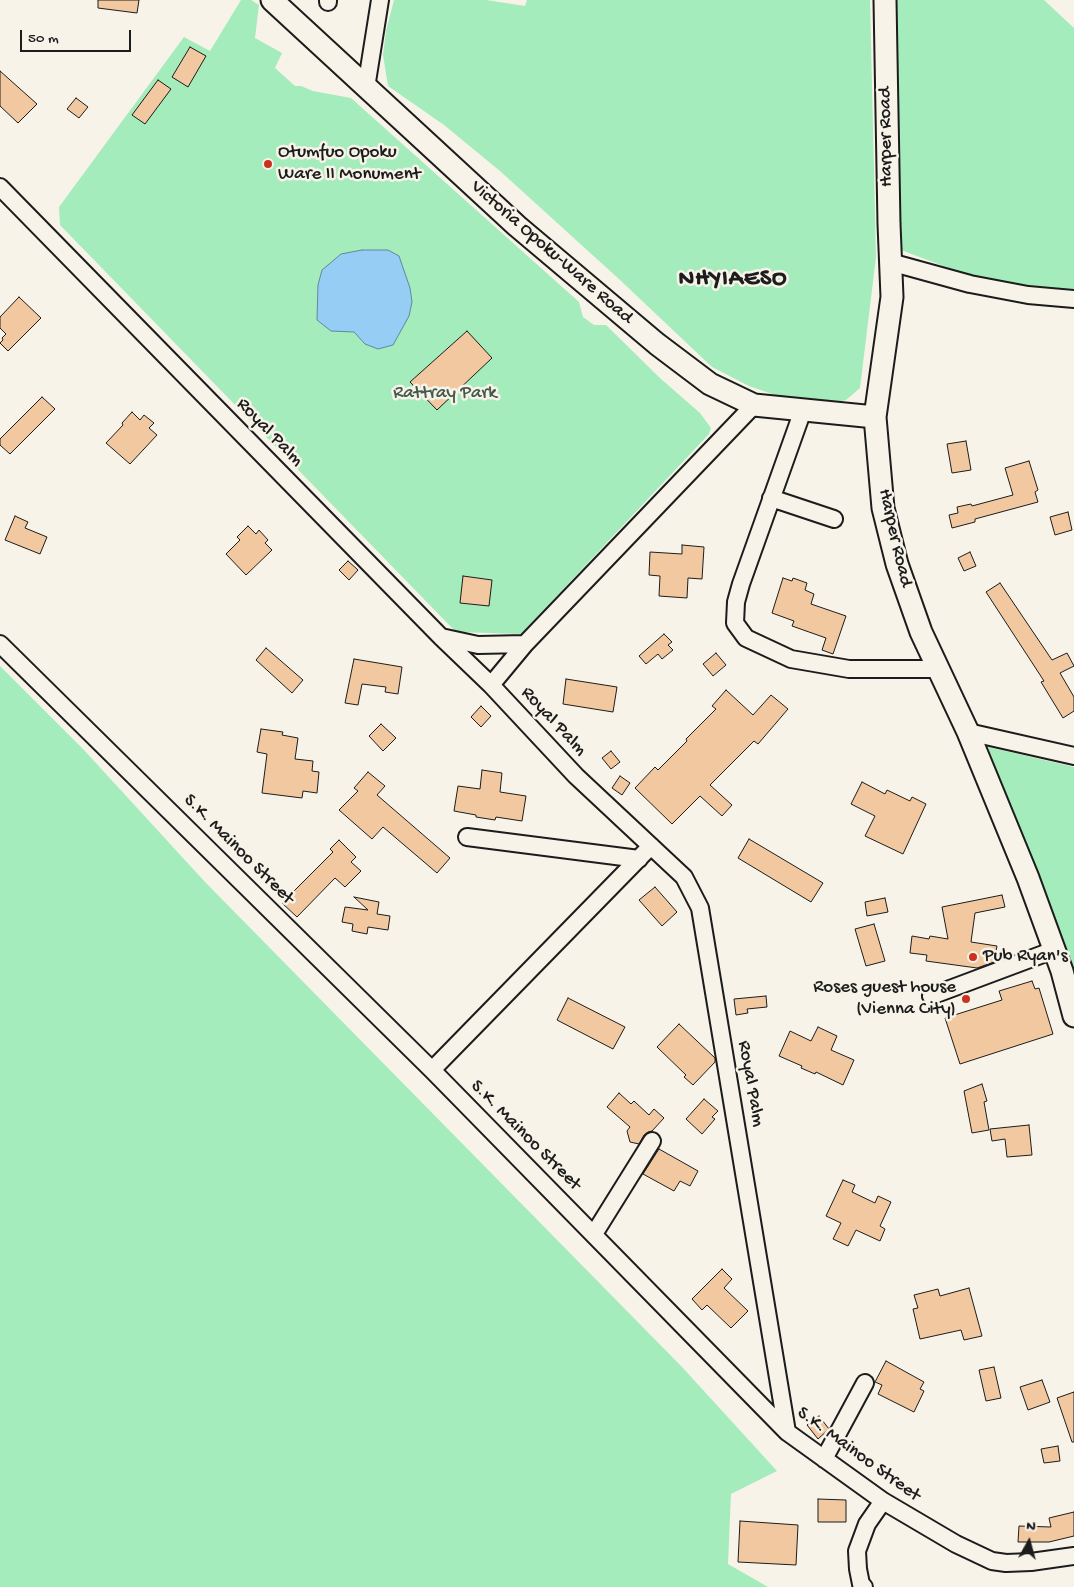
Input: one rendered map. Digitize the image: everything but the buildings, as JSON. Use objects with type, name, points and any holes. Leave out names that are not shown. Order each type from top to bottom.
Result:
[{"type":"main road","name":"Victoria Opoku-Ware Road","points":[[272,0],[517,226],[657,344],[710,384],[754,405],[875,417]]},
{"type":"main road","name":"Harper Road","points":[[885,0],[892,297],[875,417],[883,508],[897,564],[921,632],[968,732],[1028,878],[1062,971],[1074,1016]]},
{"type":"street","points":[[366,88],[380,0]]},
{"type":"street","name":"Royal Palm","points":[[0,187],[441,637],[491,685],[576,776],[684,877],[700,908],[788,1432]]},
{"type":"street","points":[[890,262],[970,284],[1028,296],[1074,299]]},
{"type":"street","points":[[491,685],[525,644],[754,405]]},
{"type":"street","points":[[802,410],[736,602],[735,623],[746,638],[791,659],[849,669],[938,669]]},
{"type":"street","points":[[771,498],[834,519]]},
{"type":"street","points":[[441,637],[478,645],[525,644]]},
{"type":"street","name":"S.K. Mainoo Street","points":[[0,644],[432,1070],[788,1432],[883,1501],[956,1544],[992,1561],[1006,1563],[1031,1562],[1074,1556]]},
{"type":"street","points":[[968,732],[1074,756]]},
{"type":"street","points":[[467,838],[639,859]]},
{"type":"street","points":[[432,1070],[651,846]]},
{"type":"street","points":[[931,996],[1054,950]]},
{"type":"street","points":[[594,1234],[652,1141]]},
{"type":"street","points":[[824,1459],[866,1383]]},
{"type":"street","points":[[864,1587],[861,1584],[858,1569],[857,1550],[867,1524],[883,1501]]},
{"type":"green space","name":"Rattray Park","points":[[241,0],[251,0],[259,5],[255,38],[282,53],[275,68],[295,86],[351,98],[579,302],[583,317],[594,325],[606,325],[661,379],[700,413],[711,428],[709,434],[521,634],[456,632],[60,225],[59,207],[184,37],[210,51]]},
{"type":"green space","points":[[394,0],[486,0],[525,6],[527,0],[870,0],[876,257],[860,388],[846,400],[831,404],[781,397],[749,386],[712,367],[500,171],[444,125],[388,86],[383,55],[386,31]]},
{"type":"green space","points":[[893,0],[1044,0],[1074,28],[1074,291],[1059,291],[1000,283],[962,273],[901,250]]},
{"type":"green space","points":[[0,666],[84,750],[205,882],[682,1367],[777,1471],[731,1494],[728,1564],[768,1587],[0,1587]]},
{"type":"green space","points":[[988,747],[1074,767],[1074,980]]},
{"type":"water","points":[[362,250],[388,250],[399,256],[410,288],[412,302],[409,316],[393,345],[378,349],[365,344],[354,332],[331,331],[317,320],[318,285],[322,270],[341,254]]},
{"type":"place","name":"Otumfuo Opoku Ware II Monument","points":[[268,164]]},
{"type":"place","name":"Pub Ryan's","points":[[973,957]]},
{"type":"place","name":"Roses guest house (Vienna City)","points":[[966,999]]},
{"type":"district","name":"NHYIAESO","points":[[733,280]]}]
